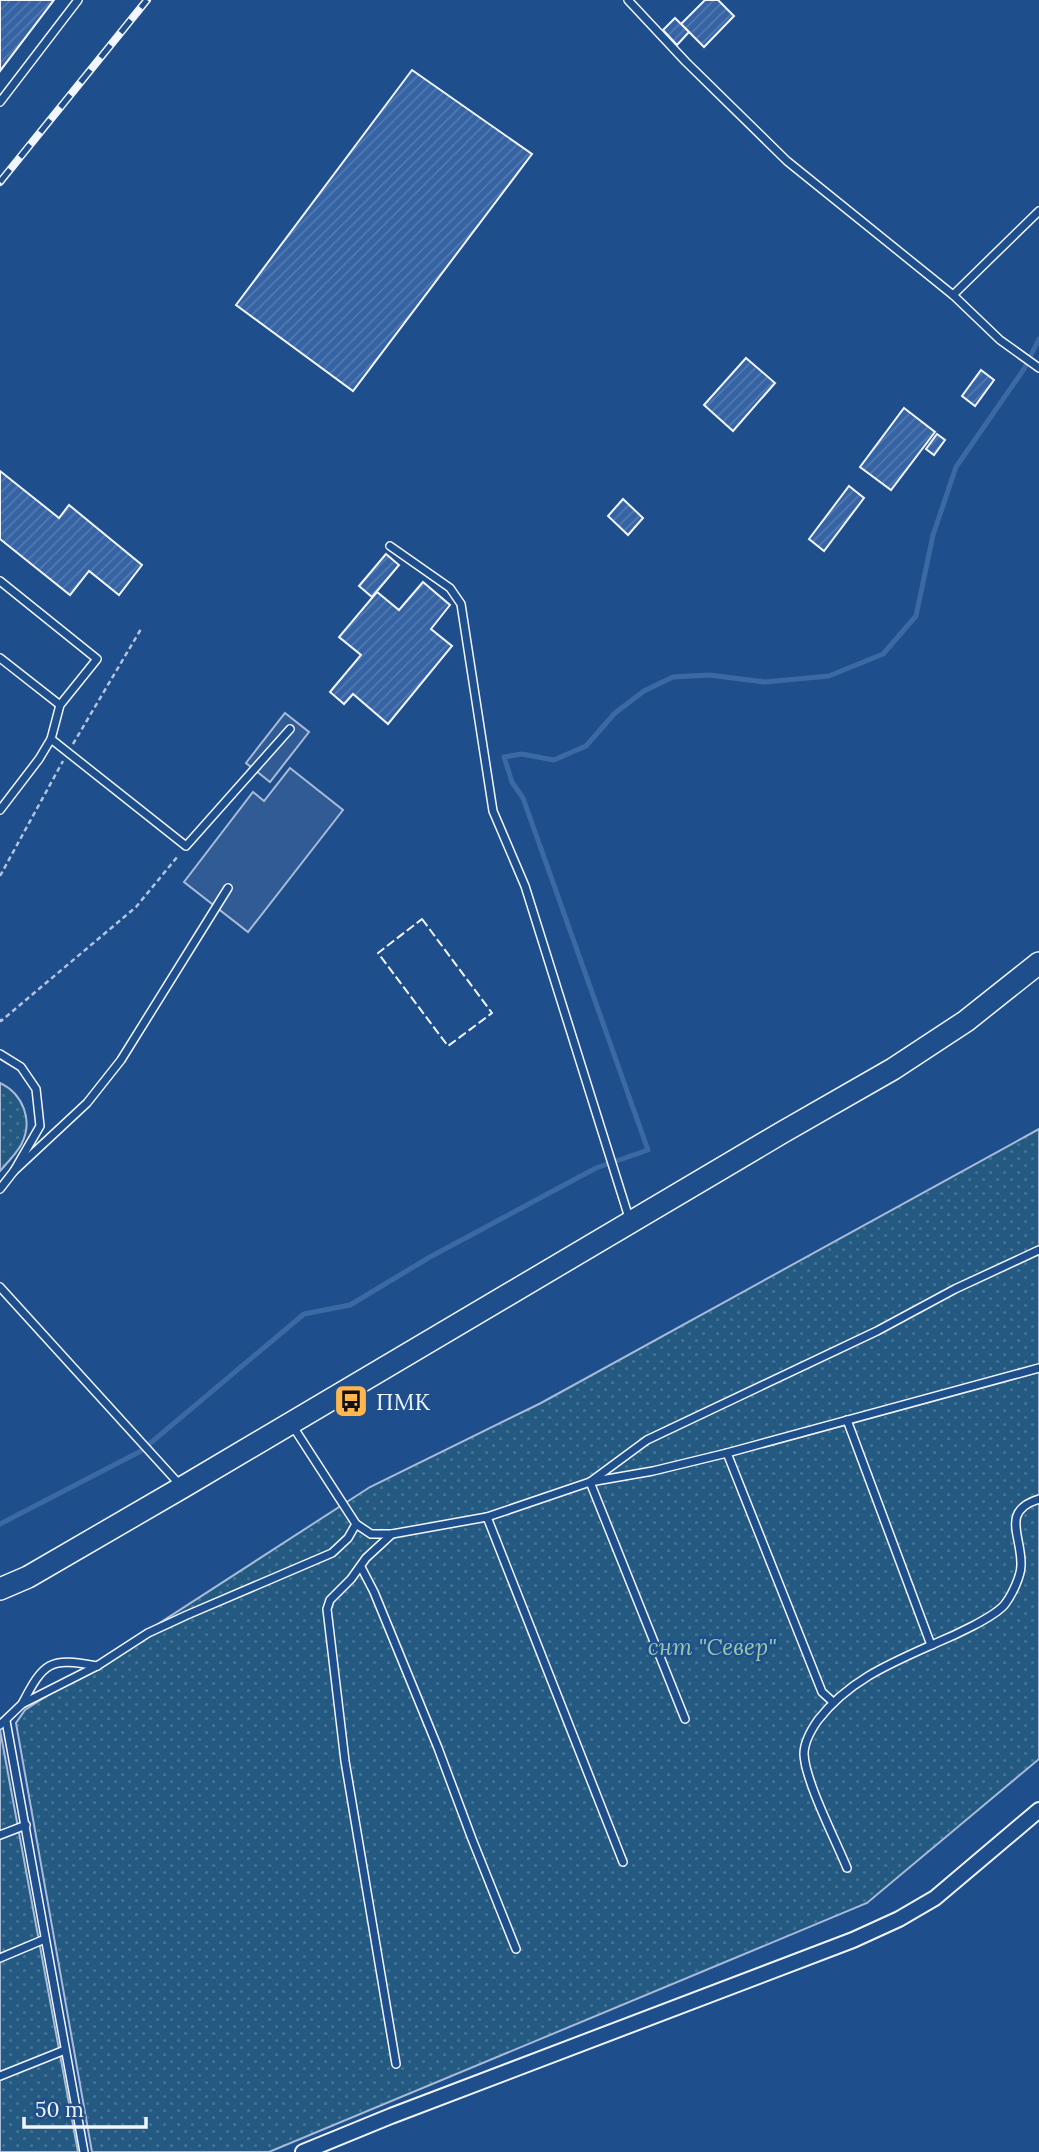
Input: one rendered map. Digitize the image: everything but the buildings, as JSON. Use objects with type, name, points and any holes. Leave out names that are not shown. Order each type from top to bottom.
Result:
[{"type":"street","points":[[0,1589],[28,1577],[183,1487],[893,1069],[966,1021],[1039,964]]},
{"type":"street","points":[[303,2152],[840,1945],[899,1919],[935,1898],[1039,1810]]},
{"type":"lane","points":[[0,102],[78,0]]},
{"type":"lane","points":[[631,1],[686,62],[787,161],[953,295],[1000,340],[1039,368]]},
{"type":"lane","points":[[953,295],[1039,211]]},
{"type":"lane","points":[[390,546],[450,588],[461,604],[493,811],[524,886],[630,1222]]},
{"type":"lane","points":[[0,581],[97,659],[60,705],[51,739],[39,760],[0,810]]},
{"type":"lane","points":[[0,658],[60,705]]},
{"type":"lane","points":[[51,739],[186,846],[290,729]]},
{"type":"lane","points":[[14,1171],[87,1103],[121,1060],[228,888]]},
{"type":"lane","points":[[0,1054],[21,1067],[36,1089],[40,1126],[14,1171],[0,1189]]},
{"type":"lane","points":[[590,1482],[647,1440],[877,1331],[955,1289],[1039,1250]]},
{"type":"lane","points":[[0,1287],[183,1487]]},
{"type":"lane","points":[[291,1423],[356,1524],[371,1534],[392,1534],[487,1517],[590,1482],[653,1471],[727,1453],[1039,1368]]},
{"type":"lane","points":[[846,1420],[931,1645]]},
{"type":"lane","points":[[727,1453],[822,1692],[833,1702]]},
{"type":"lane","points":[[590,1482],[685,1719]]},
{"type":"lane","points":[[847,1868],[808,1774],[804,1755],[806,1742],[833,1702],[873,1671],[957,1634],[1005,1605],[1022,1566],[1015,1523],[1018,1511],[1026,1503],[1039,1499]]},
{"type":"lane","points":[[487,1517],[623,1862]]},
{"type":"lane","points":[[22,1704],[97,1666],[148,1633],[332,1553],[348,1538],[356,1524]]},
{"type":"lane","points":[[392,1534],[366,1558],[330,1600],[327,1625],[345,1761],[396,2064]]},
{"type":"lane","points":[[361,1567],[374,1592],[438,1748],[516,1949]]},
{"type":"lane","points":[[84,2152],[26,1825],[3,1723],[22,1704],[36,1678],[49,1665],[67,1660],[97,1666]]},
{"type":"lane","points":[[0,1835],[26,1825]]},
{"type":"lane","points":[[0,1958],[45,1939]]},
{"type":"lane","points":[[0,2076],[65,2050]]},
{"type":"path","points":[[0,1019],[1,1021],[136,908],[186,846]]},
{"type":"green space","points":[[0,1083],[20,1101],[26,1127],[21,1145],[0,1171]]},
{"type":"green space","name":"снт \"Север\"","points":[[1039,1129],[1039,1759],[867,1903],[269,2152],[92,2152],[16,1723],[25,1710],[370,1487],[541,1403]]},
{"type":"green space","points":[[0,1730],[78,2152],[0,2152]]},
{"type":"shaded area","points":[[285,713],[309,732],[270,782],[246,763]]},
{"type":"shaded area","points":[[290,768],[343,810],[248,932],[184,882],[253,792],[264,801]]},
{"type":"waterway","points":[[0,1524],[141,1451],[304,1314],[350,1305],[430,1257],[596,1168],[648,1150],[523,798],[512,782],[504,757],[522,754],[554,760],[586,746],[615,713],[644,691],[673,677],[709,675],[765,682],[829,676],[883,654],[916,616],[933,535],[956,467],[1024,369],[1039,339]]},
{"type":"railway","points":[[0,182],[147,0]]},
{"type":"fence","points":[[422,919],[492,1013],[448,1046],[378,953],[422,919]]},
{"type":"place","name":"ПМК","points":[[351,1401]]}]
